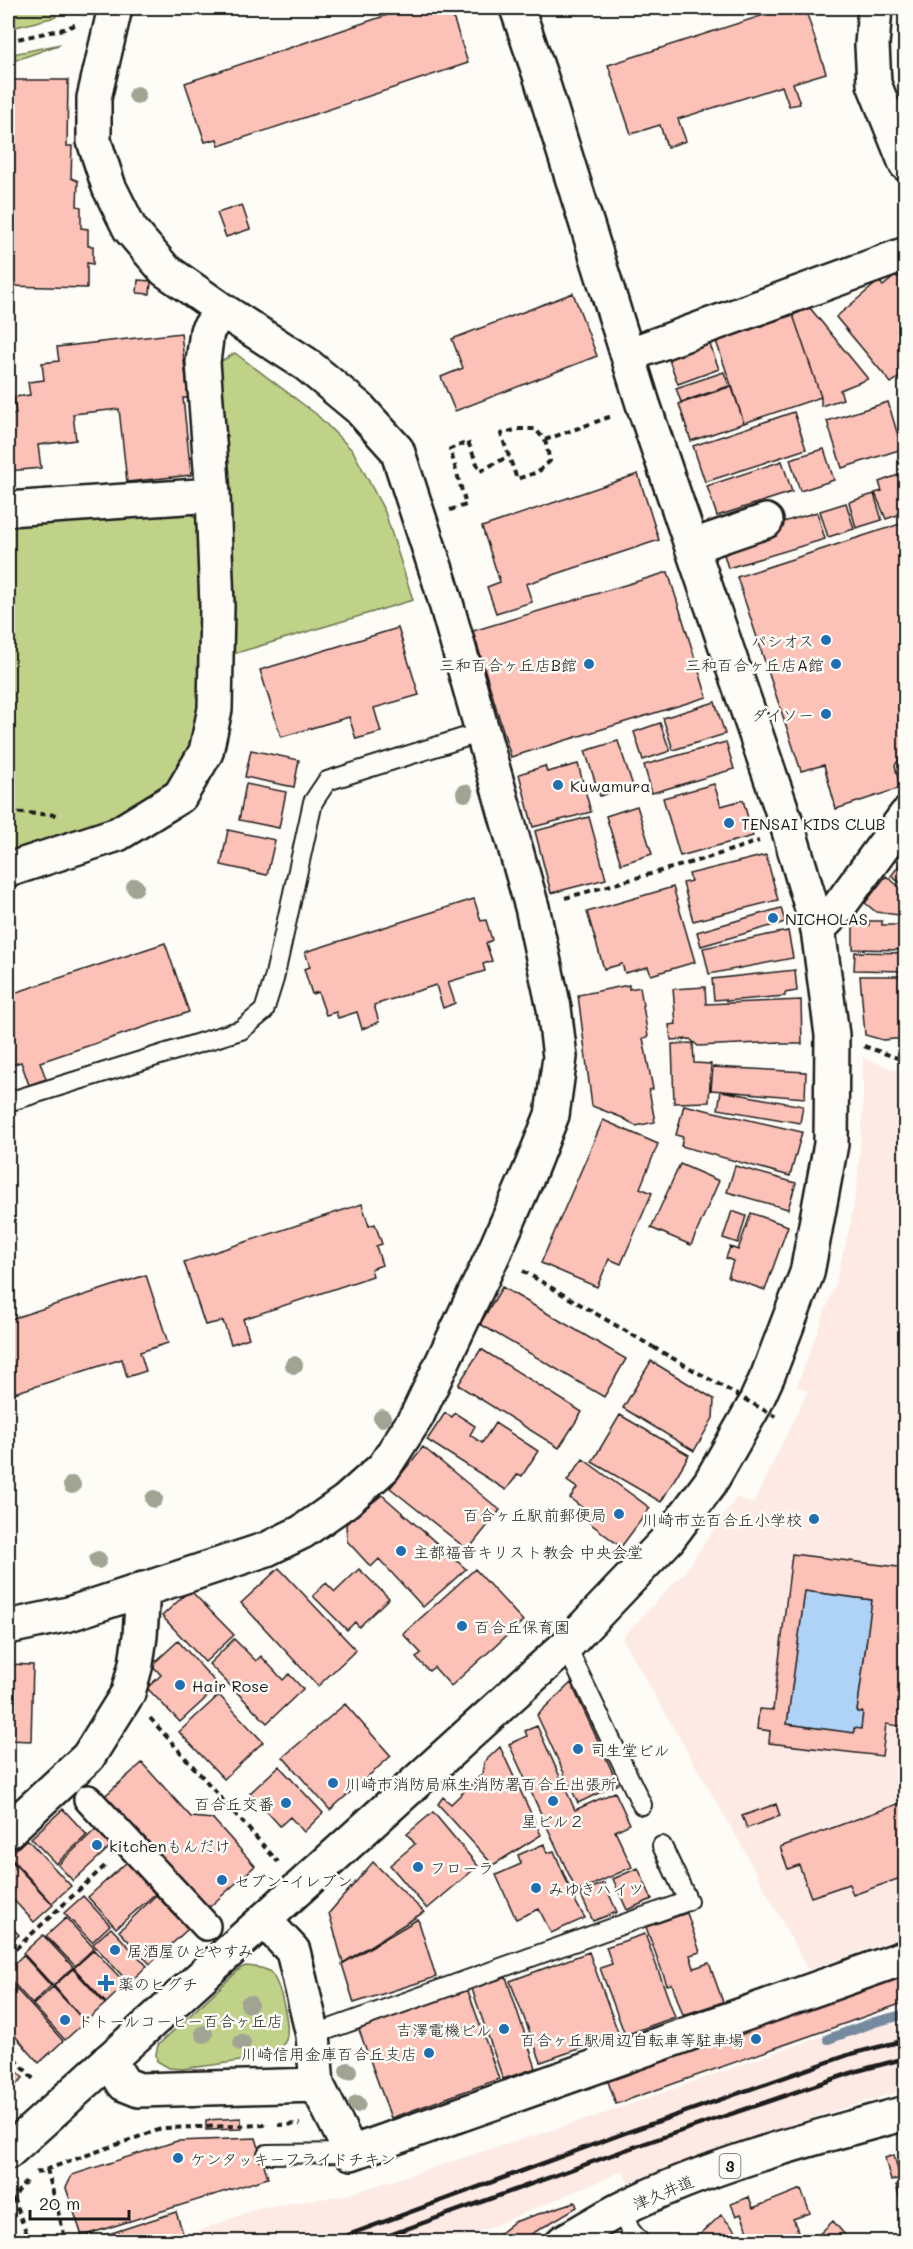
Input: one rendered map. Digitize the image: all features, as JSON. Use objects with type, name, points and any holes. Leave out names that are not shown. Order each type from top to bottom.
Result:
[{"type":"street","points":[[8,1627],[69,1614],[267,1549],[302,1532],[346,1501],[384,1467],[417,1416],[493,1255],[552,1114],[560,1057],[554,1008],[532,907],[421,518],[397,450],[359,408],[306,364],[165,270],[130,229],[109,188],[94,141],[94,98],[115,8]]},
{"type":"street","points":[[8,2152],[566,1646],[668,1539],[710,1483],[754,1406],[807,1273],[831,1144],[832,1035],[818,929],[789,831],[644,404],[517,8]]},
{"type":"street","points":[[875,8],[874,84],[906,164]]},
{"type":"street","points":[[628,355],[906,254]]},
{"type":"street","points":[[8,870],[118,834],[180,796],[206,752],[215,709],[217,606],[213,495],[203,362],[207,331],[222,310]]},
{"type":"street","points":[[8,509],[213,495]]},
{"type":"street","points":[[693,546],[766,521]]},
{"type":"street","points":[[818,929],[835,912],[906,816]]},
{"type":"street","points":[[8,1831],[87,1757],[128,1693],[140,1636],[144,1589]]},
{"type":"street","points":[[88,1799],[206,1926]]},
{"type":"street","points":[[264,1920],[292,1952],[314,2035],[317,2085],[351,2153],[906,1957]]},
{"type":"street","points":[[109,2060],[124,2084],[139,2090],[317,2085]]},
{"type":"street","name":"津久井道","points":[[563,2241],[590,2233],[621,2209],[698,2177],[793,2144],[906,2113]]},
{"type":"lane","points":[[8,1102],[241,1030],[264,1011],[274,979],[313,802],[327,781],[482,732]]},
{"type":"lane","points":[[566,1646],[642,1805]]},
{"type":"lane","points":[[314,2035],[688,1901],[662,1846]]},
{"type":"lane","points":[[267,2154],[351,2153]]},
{"type":"lane","points":[[621,2209],[630,2230],[640,2241]]},
{"type":"path","points":[[8,41],[64,29]]},
{"type":"path","points":[[546,440],[644,404]]},
{"type":"path","points":[[518,429],[535,429],[546,440],[550,461],[538,472],[517,479],[501,434],[518,429]]},
{"type":"path","points":[[466,506],[450,449],[468,442],[480,471],[509,456]]},
{"type":"path","points":[[8,812],[56,816]]},
{"type":"path","points":[[532,907],[707,858],[789,831]]},
{"type":"path","points":[[855,1043],[906,1061]]},
{"type":"path","points":[[525,1273],[776,1417]]},
{"type":"path","points":[[172,1742],[278,1862]]},
{"type":"path","points":[[8,1956],[129,1843]]},
{"type":"path","points":[[8,2051],[35,2082]]},
{"type":"path","points":[[30,2241],[13,2198],[30,2175],[164,2128],[307,2124]]},
{"type":"path","points":[[47,2169],[66,2241]]},
{"type":"shaded area","name":"川崎市立百合丘小学校","points":[[863,1058],[905,1073],[905,1936],[808,1970],[744,1850],[622,1638],[686,1570],[737,1497],[753,1504],[808,1391],[797,1386],[835,1285],[850,1226],[857,1185],[863,1110]]},
{"type":"shaded area","points":[[905,2009],[905,2090],[801,2121],[628,2183],[623,2171],[458,2241],[171,2242],[258,2208],[346,2195],[603,2114],[873,2018]]},
{"type":"green space","points":[[8,8],[54,8],[56,17],[8,29]]},
{"type":"green space","points":[[61,44],[8,63],[8,55]]},
{"type":"green space","points":[[235,353],[316,414],[353,451],[385,512],[413,600],[230,655],[218,363]]},
{"type":"green space","points":[[191,513],[197,520],[202,683],[194,742],[168,786],[120,817],[8,855],[8,523]]},
{"type":"green space","points":[[246,1966],[269,1971],[277,1984],[284,2005],[287,2027],[287,2036],[282,2046],[275,2052],[258,2058],[183,2069],[169,2068],[157,2061],[158,2045],[241,1968]]},
{"type":"water","points":[[805,1591],[872,1600],[857,1711],[863,1712],[861,1729],[855,1728],[854,1733],[787,1724]]},
{"type":"building","points":[[408,8],[450,8],[468,63],[219,146],[217,139],[205,142],[185,83]]},
{"type":"building","points":[[786,8],[805,8],[826,73],[793,83],[800,104],[789,106],[782,86],[678,119],[686,141],[667,147],[660,125],[631,134],[608,65]]},
{"type":"building","points":[[8,80],[68,80],[67,146],[72,146],[71,178],[78,181],[77,206],[81,207],[81,228],[88,229],[88,246],[93,246],[93,264],[87,263],[87,288],[8,286]]},
{"type":"building","points":[[242,205],[250,229],[226,237],[217,213]]},
{"type":"building","points":[[899,273],[906,273],[906,372],[891,383],[836,317],[879,281],[883,286]]},
{"type":"building","points":[[138,280],[151,281],[150,294],[137,293]]},
{"type":"building","points":[[573,293],[597,356],[455,411],[441,377],[463,368],[452,339]]},
{"type":"building","points":[[810,308],[868,379],[840,390],[843,399],[821,406],[821,397],[793,315]]},
{"type":"building","points":[[793,315],[821,397],[744,423],[716,341]]},
{"type":"building","points":[[181,333],[188,398],[183,398],[191,475],[127,482],[119,409],[73,414],[76,440],[38,445],[41,468],[9,471],[8,415],[16,414],[14,397],[30,395],[28,382],[44,380],[42,363],[59,361],[57,347]]},
{"type":"building","points":[[709,342],[719,369],[678,384],[668,357]]},
{"type":"building","points":[[724,372],[729,386],[681,402],[676,388]]},
{"type":"building","points":[[732,386],[744,423],[691,441],[679,404]]},
{"type":"building","points":[[888,402],[902,449],[842,468],[827,421]]},
{"type":"building","points":[[794,412],[806,449],[705,482],[693,446]]},
{"type":"building","points":[[824,449],[834,480],[800,491],[790,459]]},
{"type":"building","points":[[782,461],[792,492],[717,516],[707,486]]},
{"type":"building","points":[[906,472],[906,512],[886,519],[875,493],[882,491],[879,482]]},
{"type":"building","points":[[638,474],[659,540],[526,584],[532,602],[496,613],[487,587],[500,582],[482,527]]},
{"type":"building","points":[[874,494],[882,520],[856,528],[849,502]]},
{"type":"building","points":[[846,503],[854,529],[828,537],[820,511]]},
{"type":"building","points":[[817,512],[825,539],[728,568],[720,541]]},
{"type":"building","name":"三和百合ヶ丘店A館","points":[[906,522],[906,751],[895,765],[900,788],[836,809],[824,765],[801,771],[737,577]]},
{"type":"building","name":"三和百合ヶ丘店B館","points":[[668,572],[707,697],[511,757],[473,631]]},
{"type":"building","points":[[398,628],[419,695],[374,708],[381,732],[356,739],[349,717],[281,737],[260,670]]},
{"type":"building","points":[[715,702],[725,734],[673,750],[663,718]]},
{"type":"building","points":[[660,723],[670,751],[643,760],[634,732]]},
{"type":"building","points":[[618,741],[633,786],[600,796],[585,751]]},
{"type":"building","points":[[726,742],[734,769],[652,793],[644,765]]},
{"type":"building","points":[[251,750],[299,760],[294,787],[245,777]]},
{"type":"building","points":[[578,764],[591,812],[533,827],[519,774],[545,766],[547,772]]},
{"type":"building","points":[[246,784],[286,792],[279,828],[239,820]]},
{"type":"building","points":[[714,784],[721,806],[743,800],[753,836],[680,856],[663,798]]},
{"type":"building","points":[[637,806],[652,854],[621,864],[606,816]]},
{"type":"building","points":[[589,817],[606,879],[551,893],[535,831]]},
{"type":"building","points":[[228,830],[275,840],[267,875],[221,865]]},
{"type":"building","points":[[766,855],[778,900],[693,921],[683,883],[691,881],[689,874]]},
{"type":"building","points":[[906,856],[906,887],[891,876]]},
{"type":"building","points":[[886,876],[906,892],[906,916],[876,912],[865,903]]},
{"type":"building","points":[[673,887],[695,962],[651,975],[648,967],[625,973],[622,964],[604,969],[587,912]]},
{"type":"building","points":[[474,899],[481,921],[486,920],[492,940],[486,943],[492,961],[483,964],[485,971],[448,982],[455,1003],[443,1008],[436,985],[374,1005],[379,1022],[362,1029],[357,1012],[338,1018],[336,1012],[326,1015],[318,992],[312,994],[304,969],[310,967],[305,952]]},
{"type":"building","points":[[781,908],[785,922],[701,946],[697,932]]},
{"type":"building","points":[[869,921],[882,921],[882,925],[906,925],[906,950],[853,949],[853,924],[869,925]]},
{"type":"building","points":[[788,931],[793,958],[709,974],[703,948]]},
{"type":"building","points":[[165,943],[189,1012],[40,1062],[46,1079],[29,1085],[21,1062],[8,1066],[8,995]]},
{"type":"building","points":[[855,952],[906,953],[906,971],[854,970]]},
{"type":"building","points":[[795,970],[797,991],[785,993],[785,996],[714,1000],[712,979]]},
{"type":"building","points":[[860,976],[906,976],[906,1038],[883,1040],[865,1035]]},
{"type":"building","points":[[629,985],[629,989],[640,987],[648,1037],[643,1038],[653,1089],[649,1090],[655,1122],[636,1126],[623,1118],[592,1106],[578,995]]},
{"type":"building","points":[[705,987],[706,1004],[801,1000],[802,1044],[781,1044],[780,1042],[698,1046],[690,1039],[671,1040],[669,1025],[676,1024],[673,989]]},
{"type":"building","points":[[693,1043],[694,1063],[711,1064],[709,1102],[674,1103],[672,1044]]},
{"type":"building","points":[[713,1067],[806,1072],[805,1098],[711,1090]]},
{"type":"building","points":[[721,1091],[803,1106],[800,1123],[718,1109]]},
{"type":"building","points":[[684,1105],[802,1132],[790,1176],[681,1146],[683,1137],[676,1135]]},
{"type":"building","points":[[603,1120],[658,1144],[640,1188],[652,1193],[621,1264],[609,1259],[597,1287],[541,1263]]},
{"type":"building","points":[[680,1164],[719,1181],[691,1245],[651,1228]]},
{"type":"building","points":[[735,1166],[796,1183],[788,1209],[727,1192]]},
{"type":"building","points":[[362,1204],[369,1226],[375,1224],[382,1244],[376,1246],[382,1265],[371,1269],[373,1276],[243,1319],[249,1338],[231,1344],[223,1321],[205,1325],[184,1262]]},
{"type":"building","points":[[732,1211],[746,1216],[738,1243],[723,1238]]},
{"type":"building","points":[[751,1213],[788,1226],[765,1290],[728,1277],[733,1261],[726,1258],[730,1247],[738,1250]]},
{"type":"building","points":[[146,1275],[168,1343],[140,1352],[146,1371],[127,1377],[122,1359],[8,1395],[8,1320]]},
{"type":"building","points":[[502,1287],[626,1359],[604,1397],[480,1324]]},
{"type":"building","points":[[481,1349],[582,1412],[559,1448],[458,1385]]},
{"type":"building","points":[[651,1361],[714,1399],[713,1418],[694,1451],[623,1408]]},
{"type":"building","points":[[445,1413],[452,1417],[455,1413],[475,1426],[470,1435],[482,1443],[495,1423],[538,1451],[522,1476],[518,1474],[506,1490],[427,1440]]},
{"type":"building","points":[[620,1415],[689,1455],[661,1502],[592,1462]]},
{"type":"building","points":[[423,1447],[500,1510],[468,1550],[390,1488]]},
{"type":"building","points":[[583,1459],[650,1508],[621,1547],[586,1520],[590,1514],[570,1498],[577,1488],[567,1481]]},
{"type":"building","points":[[382,1495],[466,1569],[423,1607],[379,1559],[371,1567],[347,1541],[346,1524]]},
{"type":"building","points":[[792,1554],[906,1568],[906,1727],[886,1724],[882,1756],[769,1743],[770,1731],[757,1729],[759,1709],[773,1710]],"holes":[[[805,1591],[872,1600],[857,1712],[863,1712],[861,1729],[854,1728],[854,1733],[787,1724]]]},
{"type":"building","points":[[279,1568],[356,1650],[318,1686],[241,1603]]},
{"type":"building","points":[[359,1569],[389,1598],[359,1627],[355,1622],[347,1630],[313,1596],[326,1583],[335,1592]]},
{"type":"building","points":[[475,1569],[523,1621],[451,1686],[434,1667],[429,1671],[416,1658],[421,1653],[403,1634]]},
{"type":"building","points":[[190,1590],[234,1635],[205,1662],[162,1616]]},
{"type":"building","points":[[234,1639],[256,1661],[261,1656],[283,1680],[289,1674],[303,1689],[267,1723],[209,1664]]},
{"type":"building","points":[[178,1641],[219,1686],[180,1722],[147,1688],[161,1675],[152,1665]]},
{"type":"building","points":[[8,1664],[33,1665],[31,1741],[8,1740]]},
{"type":"building","name":"司生堂ビル","points":[[571,1683],[618,1784],[578,1803],[537,1715]]},
{"type":"building","points":[[219,1695],[263,1742],[224,1779],[179,1732]]},
{"type":"building","name":"川崎市消防局麻生消防署百合丘出張所","points":[[345,1704],[391,1756],[330,1810],[283,1757]]},
{"type":"building","name":"星ビル２","points":[[537,1726],[575,1810],[615,1792],[630,1824],[615,1831],[632,1867],[577,1892],[509,1744],[527,1736],[525,1731]]},
{"type":"building","points":[[500,1747],[541,1835],[493,1865],[438,1804],[443,1797],[451,1804],[482,1774],[484,1762]]},
{"type":"building","points":[[142,1763],[191,1817],[213,1819],[255,1866],[206,1910],[99,1801]]},
{"type":"building","name":"百合丘交番","points":[[279,1766],[323,1813],[304,1832],[290,1817],[280,1826],[250,1793]]},
{"type":"building","points":[[906,1801],[906,1876],[853,1895],[849,1884],[811,1897],[799,1865],[788,1869],[780,1847]]},
{"type":"building","points":[[776,1804],[780,1816],[747,1828],[742,1816]]},
{"type":"building","points":[[63,1809],[87,1835],[56,1864],[31,1838]]},
{"type":"building","points":[[433,1812],[478,1866],[427,1909],[390,1865],[415,1844],[407,1834]]},
{"type":"building","points":[[97,1828],[112,1845],[73,1881],[58,1865]]},
{"type":"building","points":[[27,1839],[71,1886],[52,1903],[9,1856]]},
{"type":"building","name":"みゆきハイツ","points":[[544,1844],[547,1853],[554,1851],[575,1901],[585,1918],[551,1933],[539,1909],[516,1919],[496,1875],[521,1864],[518,1855]]},
{"type":"building","points":[[8,1857],[53,1905],[34,1922],[8,1894]]},
{"type":"building","points":[[127,1862],[155,1894],[116,1928],[88,1897]]},
{"type":"building","points":[[373,1862],[424,1912],[343,1963],[329,1913]]},
{"type":"building","points":[[638,1868],[652,1899],[627,1910],[613,1879]]},
{"type":"building","points":[[604,1883],[617,1912],[593,1921],[580,1893]]},
{"type":"building","points":[[156,1895],[188,1929],[150,1964],[119,1931]]},
{"type":"building","points":[[83,1896],[110,1925],[92,1942],[64,1913]]},
{"type":"building","points":[[687,1913],[700,1952],[690,1955],[694,1968],[709,1963],[723,2002],[683,2015],[672,1984],[667,1985],[646,1927]]},
{"type":"building","points":[[66,1918],[94,1948],[75,1966],[46,1936]]},
{"type":"building","points":[[418,1919],[436,1977],[354,2003],[342,1964]]},
{"type":"building","points":[[8,1923],[19,1935],[8,1945]]},
{"type":"building","points":[[111,1928],[147,1966],[129,1983],[93,1944]]},
{"type":"building","points":[[645,1934],[675,2017],[625,2035],[600,1968],[612,1964],[606,1947]]},
{"type":"building","points":[[43,1935],[73,1967],[53,1986],[23,1953]]},
{"type":"building","points":[[94,1950],[126,1984],[106,2003],[74,1968]]},
{"type":"building","points":[[589,1952],[619,2035],[541,2062],[510,1981]]},
{"type":"building","points":[[23,1955],[51,1986],[32,2004],[8,1977],[8,1970]]},
{"type":"building","points":[[73,1969],[105,2004],[85,2022],[54,1986]]},
{"type":"building","name":"百合ヶ丘駅周辺自転車等駐車場","points":[[906,1971],[906,2002],[616,2104],[606,2076]]},
{"type":"building","name":"吉澤電機ビル","points":[[506,1977],[536,2068],[503,2079],[472,1989]]},
{"type":"building","points":[[8,1980],[63,2041],[39,2063],[8,2028]]},
{"type":"building","points":[[53,1987],[85,2022],[65,2040],[33,2005]]},
{"type":"building","name":"川崎信用金庫百合丘支店","points":[[467,1988],[499,2079],[391,2118],[358,2027]]},
{"type":"building","points":[[8,2060],[23,2078],[8,2093]]},
{"type":"building","points":[[241,2118],[242,2129],[206,2130],[206,2120]]},
{"type":"building","points":[[256,2138],[268,2178],[82,2236],[66,2188],[72,2175],[177,2141]]},
{"type":"building","points":[[894,2155],[900,2178],[891,2181],[885,2158]]},
{"type":"building","points":[[906,2183],[906,2211],[903,2211],[896,2185]]},
{"type":"building","points":[[801,2189],[810,2213],[793,2219],[798,2231],[771,2242],[753,2242],[741,2214],[736,2216],[731,2204],[749,2197],[753,2208]]},
{"type":"building","points":[[575,2202],[577,2207],[520,2241],[497,2242],[495,2237],[514,2222]]},
{"type":"building","points":[[176,2212],[186,2242],[84,2242]]},
{"type":"building","points":[[721,2215],[745,2241],[692,2242]]},
{"type":"building","points":[[833,2221],[851,2242],[811,2242]]},
{"type":"waterway","points":[[828,2039],[875,2022],[906,2014]]},
{"type":"railway","points":[[329,2242],[625,2133],[851,2054],[906,2040]]},
{"type":"railway","points":[[370,2242],[631,2148],[857,2071],[906,2058]]},
{"type":"place","name":"パシオス","points":[[826,640]]},
{"type":"place","name":"三和百合ヶ丘店B館","points":[[589,664]]},
{"type":"place","name":"三和百合ヶ丘店A館","points":[[836,664]]},
{"type":"place","name":"ダイソー","points":[[826,714]]},
{"type":"place","name":"Kuwamura","points":[[558,785]]},
{"type":"place","name":"TENSAI KIDS CLUB","points":[[729,823]]},
{"type":"place","name":"NICHOLAS","points":[[773,918]]},
{"type":"place","name":"百合ヶ丘駅前郵便局","points":[[619,1514]]},
{"type":"place","name":"川崎市立百合丘小学校","points":[[814,1519]]},
{"type":"place","name":"主都福音キリスト教会 中央会堂","points":[[401,1551]]},
{"type":"place","name":"百合丘保育園","points":[[462,1626]]},
{"type":"place","name":"Hair Rose","points":[[180,1685]]},
{"type":"place","name":"司生堂ビル","points":[[578,1749]]},
{"type":"place","name":"川崎市消防局麻生消防署百合丘出張所","points":[[333,1783]]},
{"type":"place","name":"星ビル２","points":[[553,1801]]},
{"type":"place","name":"百合丘交番","points":[[286,1803]]},
{"type":"place","name":"kitchenもんだけ","points":[[97,1845]]},
{"type":"place","name":"フローラ","points":[[418,1867]]},
{"type":"place","name":"セブン-イレブン","points":[[222,1880]]},
{"type":"place","name":"みゆきハイツ","points":[[536,1888]]},
{"type":"place","name":"居酒屋ひとやすみ","points":[[115,1950]]},
{"type":"place","name":"薬のヒグチ","points":[[106,1983]]},
{"type":"place","name":"ドトールコーヒー百合ヶ丘店","points":[[65,2020]]},
{"type":"place","name":"吉澤電機ビル","points":[[504,2029]]},
{"type":"place","name":"百合ヶ丘駅周辺自転車等駐車場","points":[[756,2039]]},
{"type":"place","name":"川崎信用金庫百合丘支店","points":[[429,2053]]},
{"type":"place","name":"ケンタッキーフライドチキン","points":[[178,2158]]}]
